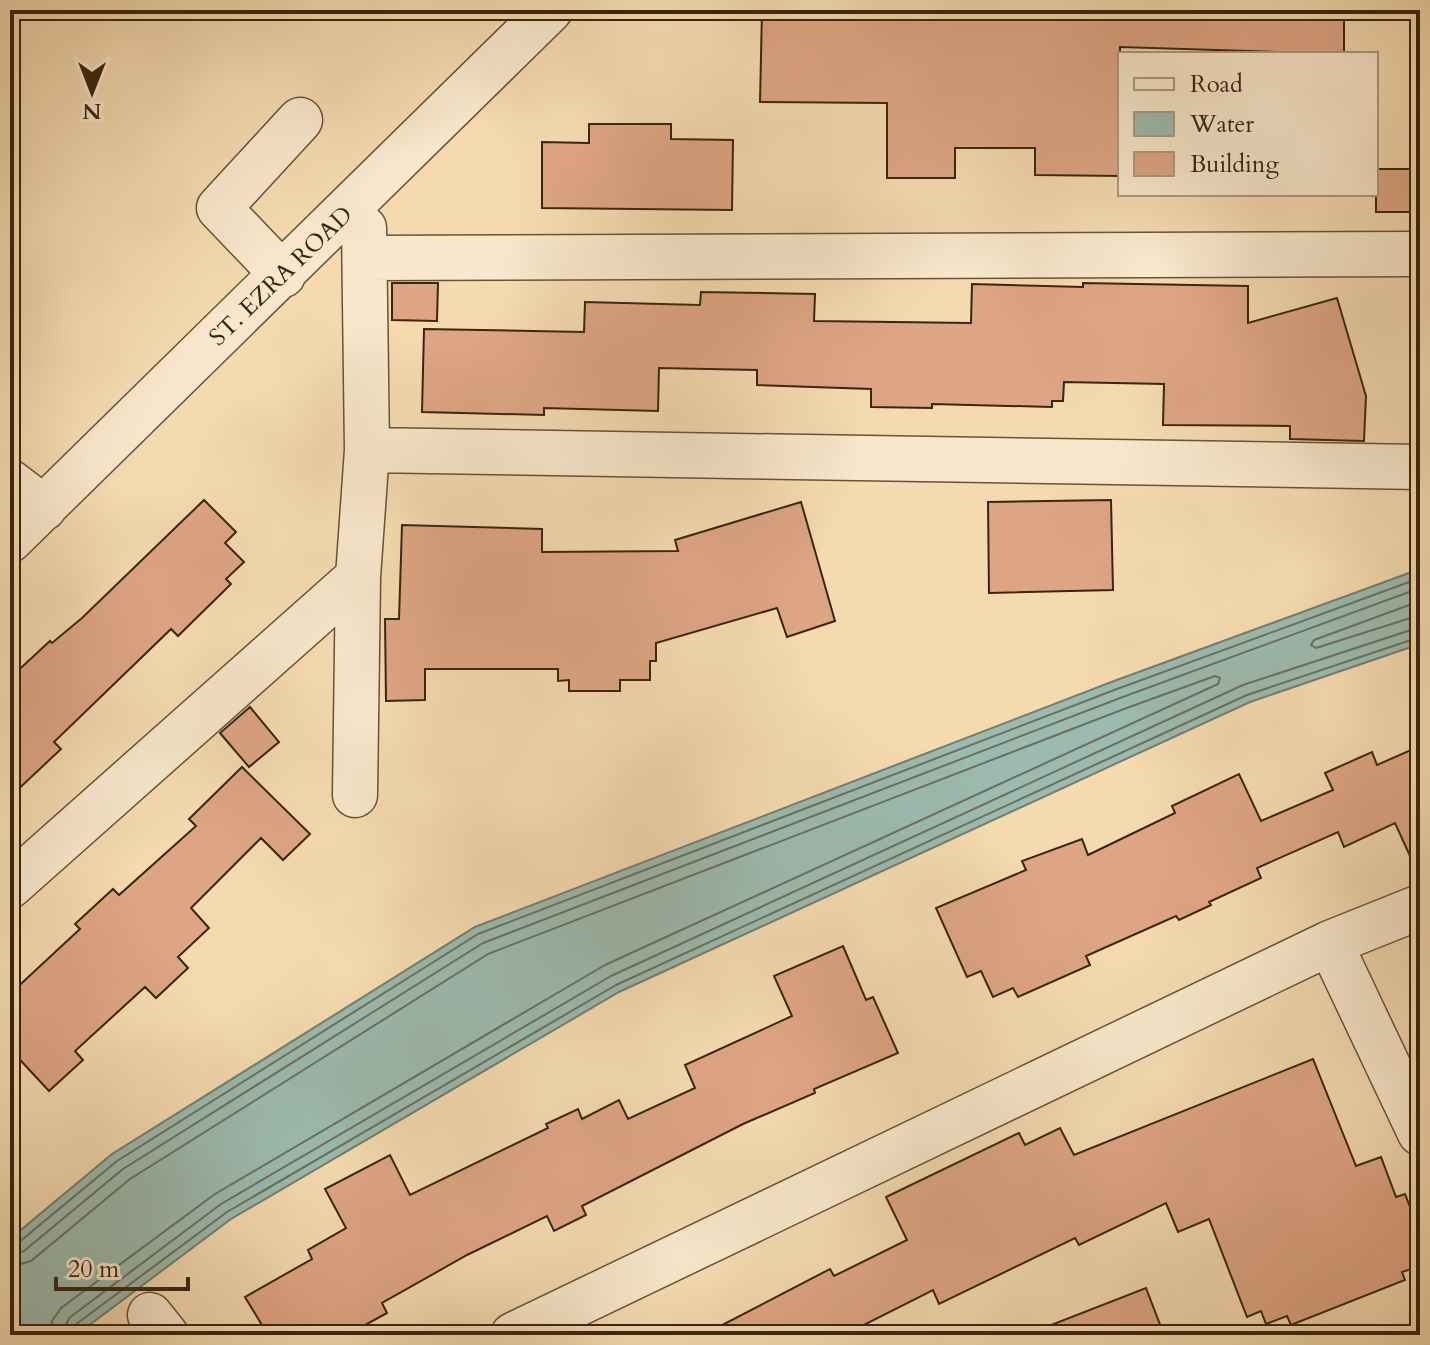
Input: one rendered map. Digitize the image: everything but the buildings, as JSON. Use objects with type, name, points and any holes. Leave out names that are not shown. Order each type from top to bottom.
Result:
[{"type":"street","name":"ST. EZRA ROAD","points":[[10,540],[550,10]]},
{"type":"street","points":[[283,275],[219,208],[300,120]]},
{"type":"street","points":[[355,795],[358,577],[367,450],[366,258],[361,198]]},
{"type":"street","points":[[366,258],[1420,254]]},
{"type":"street","points":[[367,450],[1420,467]]},
{"type":"street","points":[[10,482],[44,508]]},
{"type":"street","points":[[10,886],[358,577]]},
{"type":"street","points":[[513,1335],[1330,943],[1420,907]]},
{"type":"street","points":[[1330,943],[1420,1133]]},
{"type":"water","points":[[1420,569],[1420,644],[1250,702],[619,992],[231,1219],[76,1335],[10,1335],[10,1239],[112,1154],[475,927],[1114,681]]}]
